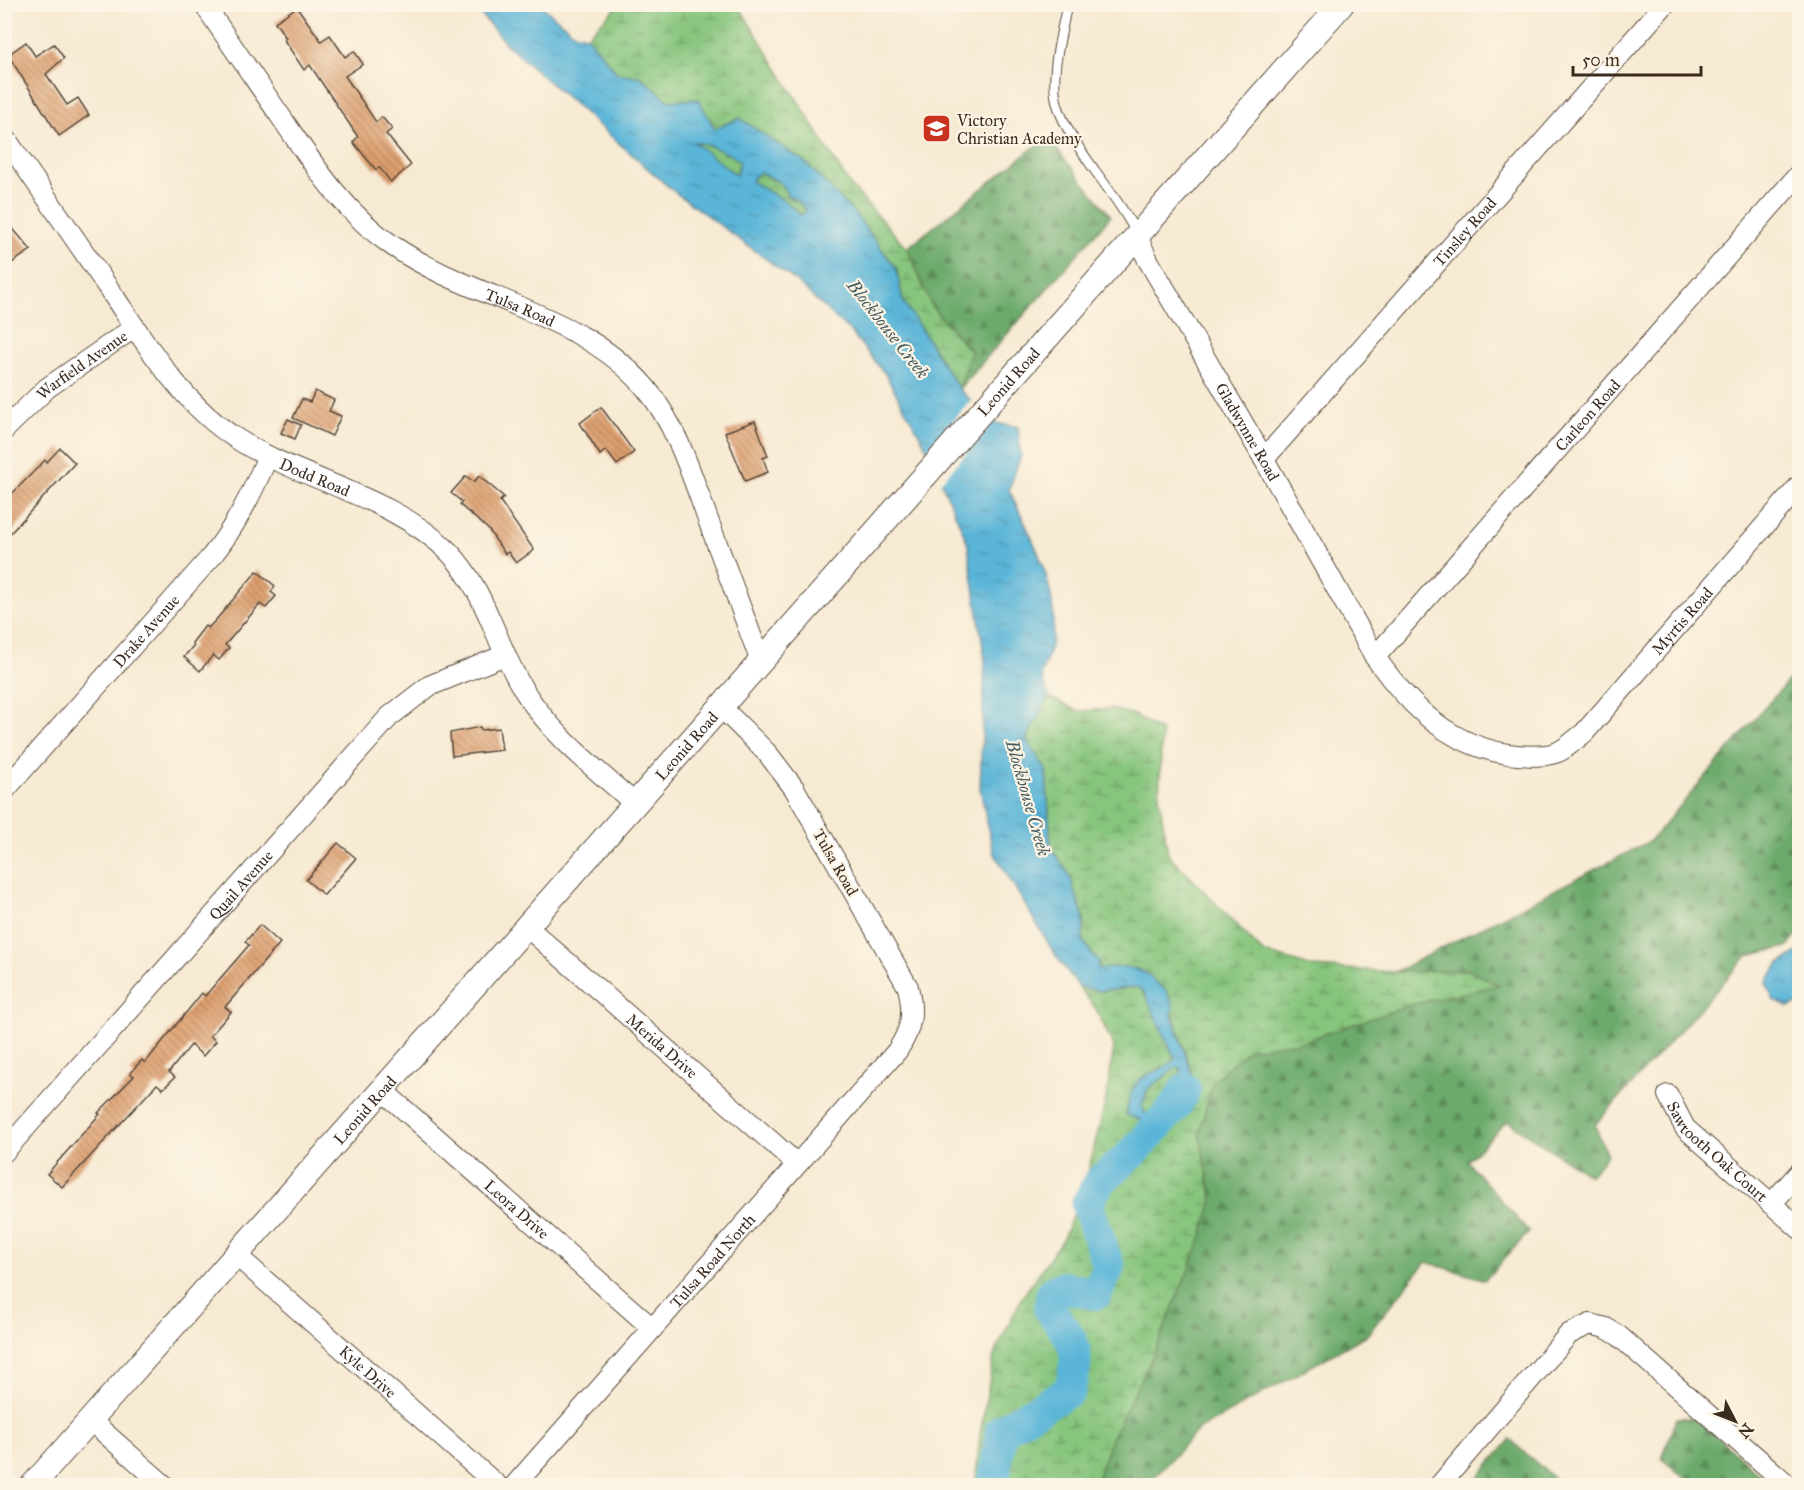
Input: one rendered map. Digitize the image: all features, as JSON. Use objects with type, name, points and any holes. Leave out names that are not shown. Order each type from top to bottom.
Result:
[{"type":"street","name":"Tulsa Road","points":[[204,4],[317,170],[365,224],[392,246],[418,262],[583,338],[627,369],[645,387],[661,409],[684,455],[761,662]]},
{"type":"street","name":"Leonid Road","points":[[32,1485],[1342,4]]},
{"type":"street","name":"Tinsley Road","points":[[1264,459],[1665,4]]},
{"type":"street","name":"Dodd Road","points":[[4,136],[135,327],[195,405],[236,439],[403,518],[428,533],[450,554],[470,580],[523,690],[564,740],[635,804]]},
{"type":"street","name":"Carleon Road","points":[[1375,657],[1800,173]]},
{"type":"street","name":"Gladwynne Road","points":[[1137,237],[1375,657],[1418,710],[1437,727],[1460,739],[1498,753],[1534,757],[1559,752]]},
{"type":"street","name":"Warfield Avenue","points":[[4,430],[46,388],[135,327]]},
{"type":"street","name":"Drake Avenue","points":[[4,791],[218,549],[247,505],[268,456]]},
{"type":"street","name":"Myrtis Road","points":[[1559,752],[1584,733],[1800,485]]},
{"type":"street","name":"Quail Avenue","points":[[4,1152],[389,717],[429,686],[505,655]]},
{"type":"street","name":"Tulsa Road","points":[[721,707],[768,754],[794,788],[908,987],[912,1020],[908,1035]]},
{"type":"street","name":"Merida Drive","points":[[527,927],[797,1164]]},
{"type":"street","name":"Tulsa Road North","points":[[514,1485],[897,1052],[908,1035]]},
{"type":"street","name":"Leora Drive","points":[[382,1090],[652,1328]]},
{"type":"street","name":"Sawtooth Oak Court","points":[[1668,1095],[1685,1128],[1800,1229]]},
{"type":"street","points":[[1771,1204],[1800,1172]]},
{"type":"street","name":"Kyle Drive","points":[[236,1255],[498,1485]]},
{"type":"street","points":[[1439,1485],[1569,1334],[1590,1324],[1606,1328],[1620,1336],[1789,1485]]},
{"type":"street","points":[[90,1420],[165,1485]]},
{"type":"lane","name":"Gladwynne Road","points":[[1067,4],[1055,72],[1055,93],[1065,124],[1126,213],[1137,237]]},
{"type":"green space","points":[[619,5],[738,5],[850,185],[907,248],[932,307],[971,352],[959,389],[903,301],[896,268],[856,215],[805,162],[739,118],[715,129],[698,99],[669,101],[641,77],[617,73],[587,36]]},
{"type":"green space","points":[[1047,137],[1111,216],[959,389],[971,351],[932,307],[907,248]]},
{"type":"green space","points":[[693,142],[718,149],[737,159],[740,162],[736,175]]},
{"type":"green space","points":[[760,172],[771,180],[779,181],[791,200],[799,201],[806,211],[802,215],[785,201],[750,181]]},
{"type":"green space","points":[[1799,668],[1799,934],[1787,947],[1747,956],[1595,1125],[1607,1155],[1590,1176],[1507,1121],[1467,1161],[1529,1232],[1485,1280],[1426,1262],[1367,1335],[1198,1430],[1147,1485],[1095,1486],[1110,1441],[1153,1355],[1199,1244],[1213,1201],[1199,1134],[1213,1081],[1249,1049],[1301,1042],[1414,1004],[1498,985],[1469,970],[1395,972],[1650,841]]},
{"type":"green space","points":[[1049,697],[1078,711],[1111,709],[1132,714],[1162,732],[1159,795],[1168,854],[1263,952],[1313,967],[1395,972],[1469,970],[1499,985],[1414,1004],[1301,1042],[1249,1049],[1213,1081],[1199,1134],[1213,1201],[1199,1244],[1153,1355],[1110,1441],[1095,1485],[975,1486],[980,1434],[994,1355],[1021,1299],[1063,1238],[1084,1189],[1106,1099],[1114,1047],[1096,1009],[1079,987],[1101,991],[1137,987],[1144,992],[1175,1059],[1169,1066],[1140,1079],[1135,1119],[1163,1124],[1192,1074],[1165,989],[1137,969],[1118,967],[1101,969],[1083,940],[1084,918],[1069,874],[1051,848],[1046,770],[1026,739]]},
{"type":"green space","points":[[1177,1066],[1181,1068],[1181,1083],[1172,1085],[1177,1093],[1175,1098],[1158,1114],[1146,1114],[1142,1107],[1147,1090]]},
{"type":"green space","points":[[1676,1418],[1696,1418],[1771,1485],[1693,1485],[1662,1459]]},
{"type":"green space","points":[[1510,1440],[1562,1485],[1471,1485]]},
{"type":"water","points":[[473,5],[544,5],[545,9],[576,34],[587,36],[617,73],[641,77],[669,101],[698,99],[715,129],[739,118],[805,162],[856,215],[896,268],[903,301],[959,389],[995,423],[1018,427],[1021,455],[1009,490],[1042,562],[1052,601],[1053,620],[1051,644],[1041,675],[1049,697],[1026,739],[1046,770],[1051,848],[1069,874],[1084,918],[1083,940],[1092,955],[1099,960],[1097,966],[1101,969],[1124,967],[1142,971],[1165,989],[1173,1005],[1172,1015],[1192,1074],[1191,1088],[1176,1123],[1151,1122],[1126,1114],[1131,1094],[1138,1081],[1175,1059],[1144,992],[1137,987],[1101,991],[1079,987],[1054,953],[993,851],[980,788],[985,661],[967,541],[924,443],[885,374],[851,332],[793,279],[672,190],[505,43]],"holes":[[[694,142],[719,149],[737,159],[740,162],[736,175]],[[760,172],[773,179],[780,183],[787,196],[799,201],[806,211],[801,215],[785,201],[751,181]],[[1177,1067],[1181,1068],[1181,1083],[1168,1090],[1176,1093],[1169,1104],[1164,1103],[1158,1114],[1146,1114],[1142,1107],[1147,1090]]]},
{"type":"water","points":[[1799,951],[1799,1003],[1789,1007],[1774,1001],[1766,983],[1779,964]]},
{"type":"pier","points":[[973,398],[995,420],[939,484],[925,453]]},
{"type":"building","points":[[297,7],[321,41],[330,35],[345,57],[354,51],[363,64],[345,76],[376,122],[382,117],[392,129],[386,134],[411,165],[391,182],[379,167],[376,170],[353,142],[358,137],[310,65],[304,70],[284,40],[286,38],[275,22]]},
{"type":"building","points":[[26,42],[35,56],[54,44],[64,58],[46,74],[67,105],[78,98],[89,115],[59,136],[8,55]]},
{"type":"building","points":[[4,218],[31,250],[4,268]]},
{"type":"building","points":[[315,391],[334,400],[329,411],[341,416],[332,436],[293,418],[302,399],[310,402]]},
{"type":"building","points":[[601,407],[634,452],[617,465],[606,450],[600,455],[580,423]]},
{"type":"building","points":[[288,419],[301,425],[295,439],[281,433]]},
{"type":"building","points":[[755,421],[768,456],[763,458],[768,472],[745,481],[725,432]]},
{"type":"building","points":[[60,448],[75,463],[4,540],[4,502]]},
{"type":"building","points":[[466,476],[474,482],[479,476],[504,497],[500,501],[534,550],[516,563],[508,552],[505,554],[488,529],[460,505],[462,502],[451,493]]},
{"type":"building","points":[[257,571],[275,586],[271,592],[276,596],[266,608],[260,604],[225,645],[229,648],[219,660],[213,655],[200,671],[184,657],[205,626],[208,628],[215,621]]},
{"type":"building","points":[[480,727],[481,730],[499,728],[502,750],[452,756],[450,733]]},
{"type":"building","points":[[338,843],[356,858],[324,895],[306,880]]},
{"type":"building","points":[[260,925],[280,943],[225,1007],[231,1012],[210,1036],[216,1041],[203,1056],[191,1045],[169,1072],[175,1077],[163,1089],[157,1084],[62,1187],[47,1174],[100,1114],[98,1113],[134,1076],[130,1073],[142,1060],[145,1063],[202,993],[205,996],[249,945],[245,942]]},
{"type":"waterway","name":"Blockhouse Creek","points":[[993,1486],[1001,1430],[1069,1391],[1076,1355],[1071,1339],[1049,1309],[1052,1292],[1062,1287],[1096,1294],[1109,1267],[1087,1204],[1100,1181],[1134,1152],[1177,1104],[1185,1089]]},
{"type":"place","name":"Victory Christian Academy","points":[[936,129]]}]
